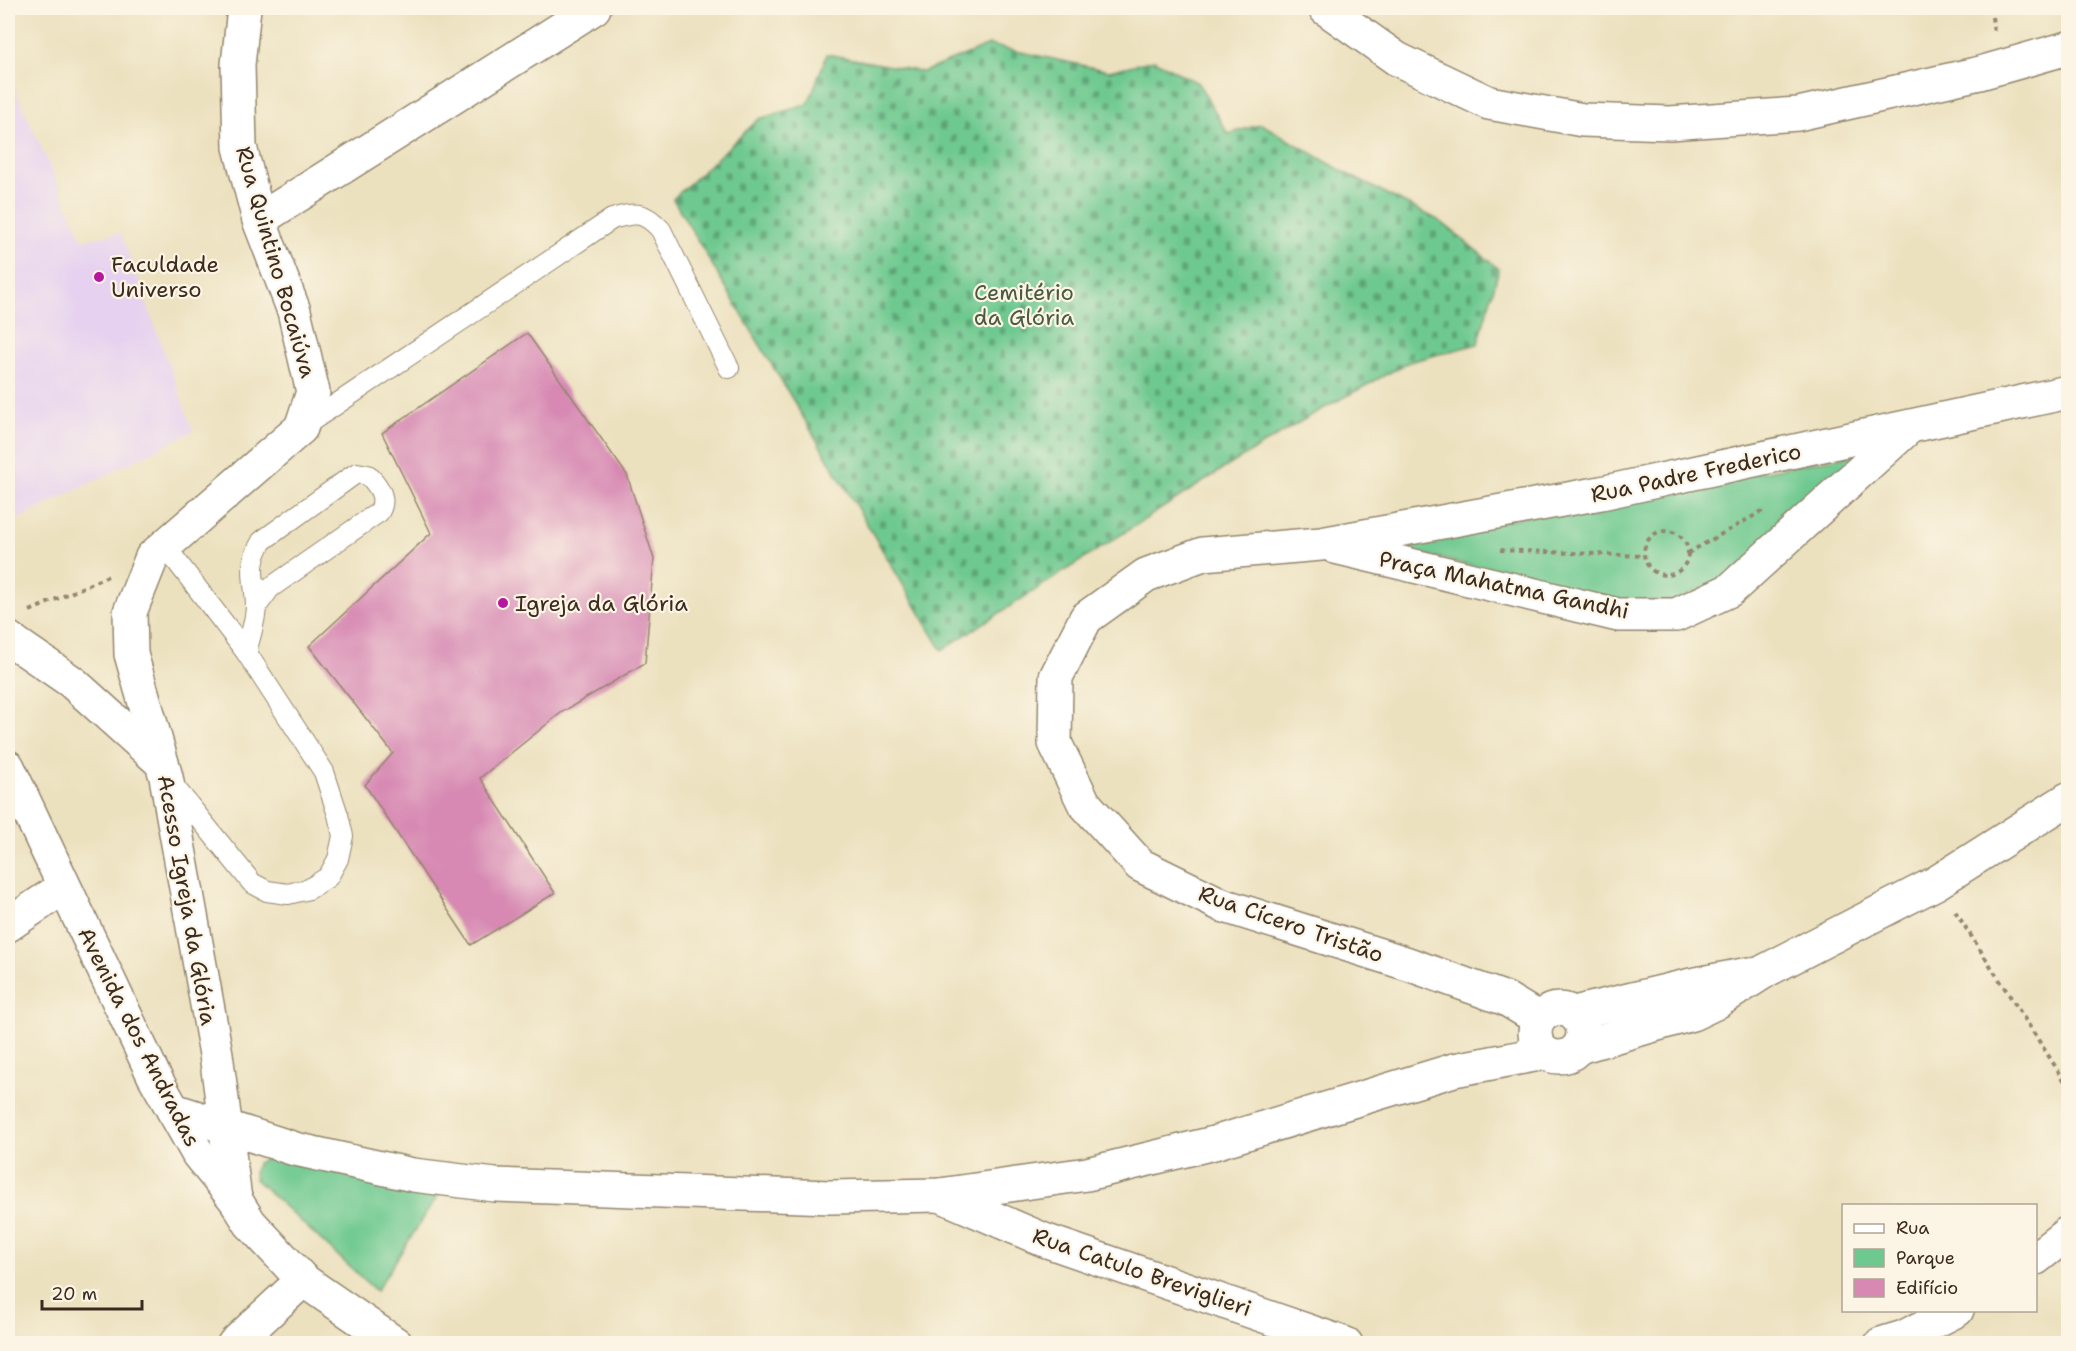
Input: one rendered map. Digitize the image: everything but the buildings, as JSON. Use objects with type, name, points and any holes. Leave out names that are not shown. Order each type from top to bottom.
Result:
[{"type":"street","name":"Rua Quintino Bocaiúva","points":[[244,8],[238,65],[240,147],[260,220],[294,311],[313,392],[301,428]]},
{"type":"street","points":[[260,220],[594,8]]},
{"type":"street","points":[[1325,8],[1397,59],[1489,103],[1583,120],[1670,123],[1798,114],[1980,73],[2068,48]]},
{"type":"street","name":"Rua Padre Frederico","points":[[1322,544],[1601,493],[2068,392]]},
{"type":"street","points":[[164,770],[131,654],[130,612],[159,551],[301,428]]},
{"type":"street","name":"Praça Mahatma Gandhi","points":[[1322,544],[1618,615],[1676,615],[1730,590],[1908,428]]},
{"type":"street","name":"Rua Cícero Tristão","points":[[1322,544],[1203,554],[1146,575],[1086,618],[1056,677],[1055,743],[1084,803],[1140,865],[1222,905],[1408,964],[1506,999],[1540,1033]]},
{"type":"street","name":"Acesso Igreja da Glória","points":[[8,638],[72,682],[164,770],[216,1054],[235,1199]]},
{"type":"street","name":"Avenida dos Andradas","points":[[8,767],[154,1076],[198,1154],[235,1199],[250,1223],[303,1280],[396,1344]]},
{"type":"street","points":[[1540,1033],[1564,1057],[1580,1047],[1692,1014],[1715,1003],[1765,971],[1936,883],[2068,799]]},
{"type":"street","points":[[8,925],[64,887]]},
{"type":"street","points":[[1574,1013],[1691,985],[1765,971]]},
{"type":"street","points":[[1540,1033],[1546,1012],[1565,1009],[1574,1013],[1584,1029],[1580,1047]]},
{"type":"street","points":[[173,1110],[295,1149],[412,1175],[495,1185],[830,1197],[940,1196],[1087,1174],[1214,1143],[1454,1070],[1540,1033]]},
{"type":"street","name":"Rua Catulo Breviglieri","points":[[940,1196],[1044,1240],[1346,1344]]},
{"type":"street","points":[[2037,1257],[2068,1233]]},
{"type":"street","points":[[234,1344],[303,1280]]},
{"type":"street","points":[[1881,1344],[1904,1336],[1955,1312]]},
{"type":"lane","points":[[301,428],[612,219],[631,213],[650,218],[661,230],[729,368]]},
{"type":"lane","points":[[246,652],[256,608],[252,572],[255,554],[262,542],[352,476],[357,473],[368,475],[382,493],[383,507],[380,512],[270,588],[256,608]]},
{"type":"lane","points":[[159,551],[246,652],[324,772],[343,836],[338,859],[328,877],[309,889],[288,894],[267,891],[252,883],[164,770]]},
{"type":"path","points":[[1671,531],[1684,539],[1688,553],[1684,566],[1671,574],[1657,573],[1646,563],[1643,556],[1646,542],[1657,532],[1671,531]]},
{"type":"path","points":[[28,611],[159,551]]},
{"type":"path","points":[[1936,883],[2068,1086]]},
{"type":"shaded area","points":[[8,74],[83,240],[121,233],[193,431],[8,524]]},
{"type":"green space","name":"Cemitério da Glória","points":[[989,45],[1109,71],[1154,60],[1198,83],[1228,134],[1262,124],[1349,175],[1440,221],[1499,269],[1478,344],[1409,362],[1308,417],[942,650],[673,199],[759,119],[808,104],[827,54],[923,72]]},
{"type":"green space","points":[[1867,452],[1724,580],[1674,601],[1622,602],[1379,544]]},
{"type":"green space","points":[[268,1158],[441,1191],[376,1291],[255,1179],[257,1163]]},
{"type":"place","name":"Faculdade Universo","points":[[99,277]]},
{"type":"place","name":"Igreja da Glória","points":[[503,603]]}]
